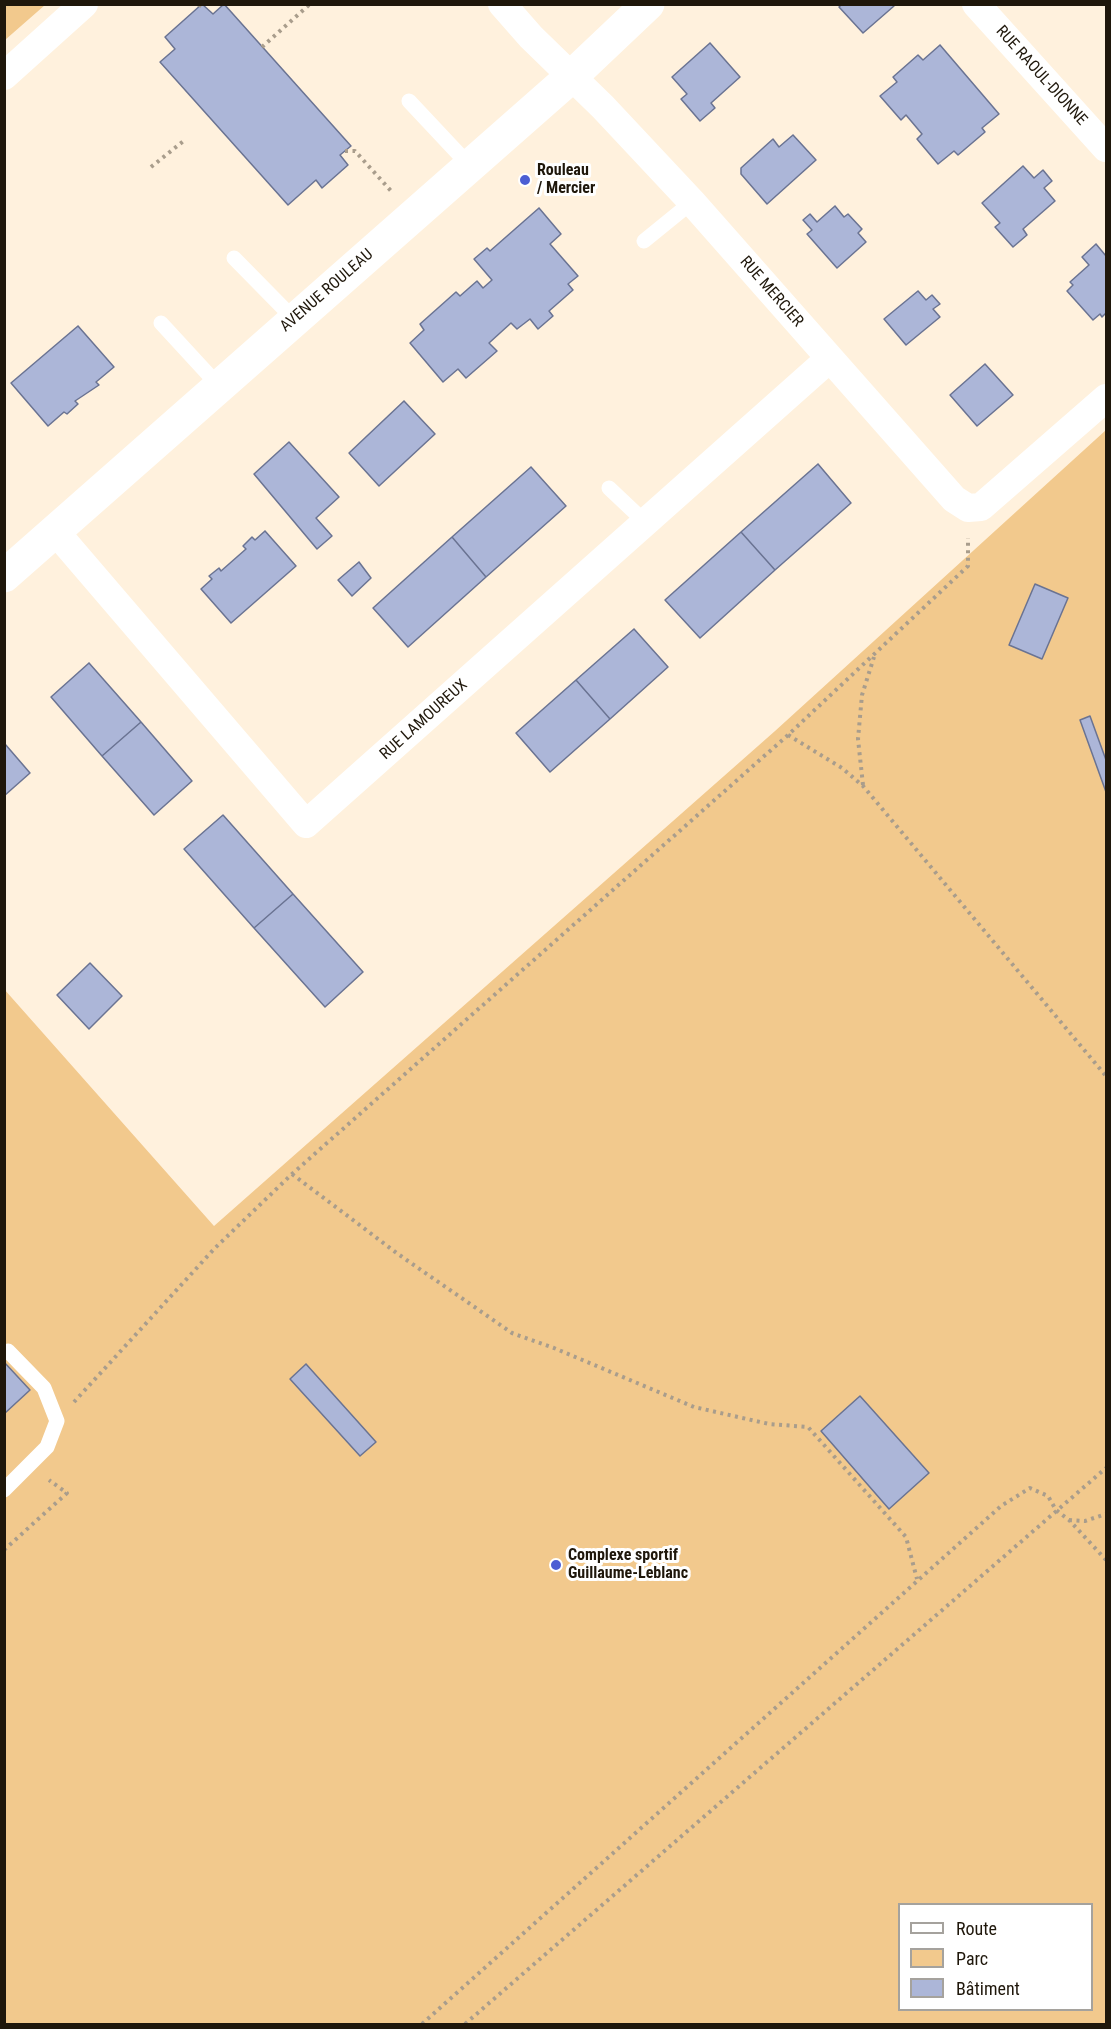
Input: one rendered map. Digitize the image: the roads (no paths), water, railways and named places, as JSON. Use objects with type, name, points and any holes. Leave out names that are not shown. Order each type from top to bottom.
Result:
[{"type":"street","points":[[4,76],[84,4]]},
{"type":"street","name":"RUE MERCIER","points":[[502,4],[531,37],[572,76],[692,202],[945,490],[968,508],[981,507],[993,499],[1107,398]]},
{"type":"street","name":"AVENUE ROULEAU","points":[[4,576],[572,76],[648,4]]},
{"type":"street","name":"RUE RAOUL-DIONNE","points":[[980,6],[1107,148]]},
{"type":"street","name":"RUE LAMOUREUX","points":[[56,531],[306,824],[829,359]]},
{"type":"lane","points":[[409,101],[470,166]]},
{"type":"lane","points":[[644,241],[692,202]]},
{"type":"lane","points":[[234,258],[295,320]]},
{"type":"lane","points":[[161,323],[219,387]]},
{"type":"lane","points":[[609,488],[645,522]]},
{"type":"lane","points":[[4,1490],[47,1448],[57,1421],[44,1388],[8,1351]]},
{"type":"place","name":"Rouleau / Mercier","points":[[525,180]]},
{"type":"place","name":"Complexe sportif Guillaume-Leblanc","points":[[556,1565]]}]
